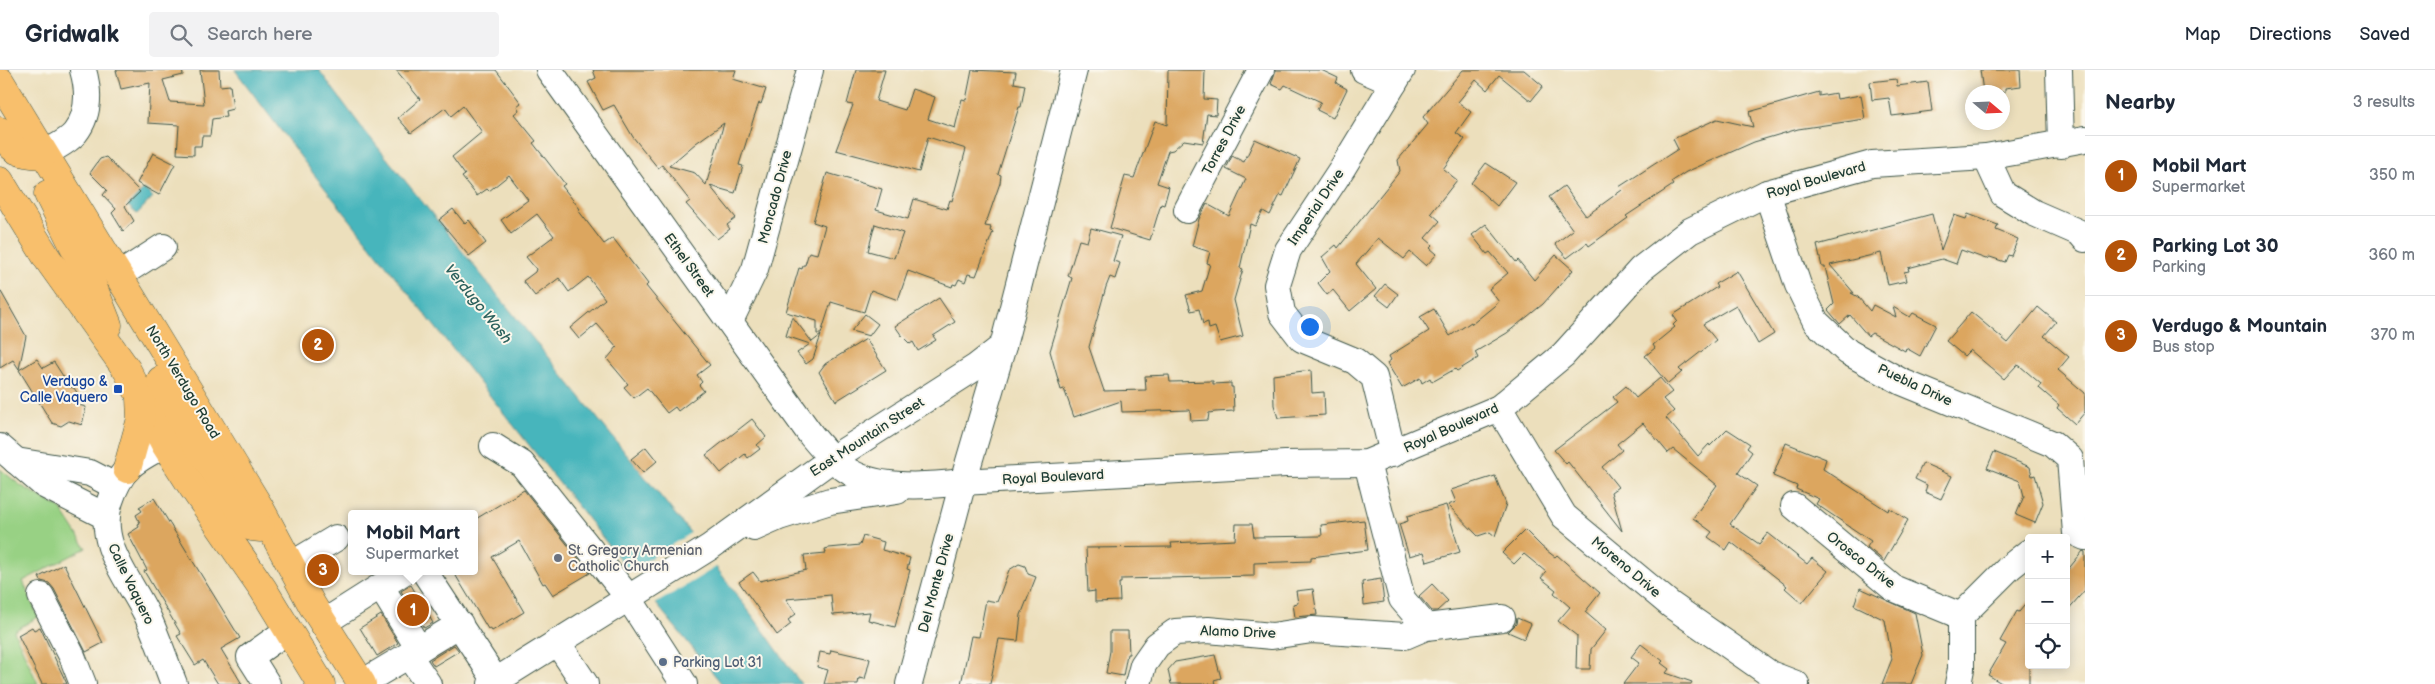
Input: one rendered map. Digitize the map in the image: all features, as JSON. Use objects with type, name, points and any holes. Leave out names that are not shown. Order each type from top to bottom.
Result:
[{"type":"main road","name":"North Verdugo Road","points":[[0,81],[43,155],[125,286],[272,530],[323,623],[362,683]]},
{"type":"main road","points":[[0,131],[10,146],[23,154],[43,155],[39,170],[40,179],[90,280],[127,370],[139,394],[252,527],[272,530]]},
{"type":"main road","points":[[0,181],[47,258],[127,370]]},
{"type":"main road","points":[[125,286],[134,332],[173,400],[177,439],[321,684]]},
{"type":"main road","points":[[121,478],[141,419],[139,394]]},
{"type":"street","points":[[43,155],[75,133],[85,113],[89,91],[83,70]]},
{"type":"street","name":"Ethel Street","points":[[549,70],[810,435],[832,458]]},
{"type":"street","name":"Moncado Drive","points":[[730,321],[755,268],[810,70]]},
{"type":"street","points":[[1004,346],[1074,70]]},
{"type":"street","name":"Torres Drive","points":[[1187,210],[1261,70]]},
{"type":"street","points":[[1364,70],[1398,76]]},
{"type":"street","points":[[2059,70],[2073,142]]},
{"type":"street","name":"Imperial Drive","points":[[1393,454],[1374,377],[1355,361],[1302,339],[1282,313],[1277,285],[1288,250],[1343,167],[1398,76]]},
{"type":"street","name":"Royal Boulevard","points":[[832,458],[853,474],[881,482],[922,487],[963,482],[1286,464],[1367,463],[1393,454],[1498,408],[1563,355],[1641,269],[1690,231],[1767,193],[1872,164],[1986,157],[2073,142]]},
{"type":"street","points":[[1986,157],[2003,194],[2034,213],[2080,233],[2085,239]]},
{"type":"street","name":"Puebla Drive","points":[[1767,193],[1798,284],[1816,322],[1848,352],[1902,382],[2053,444],[2070,459],[2073,536]]},
{"type":"street","points":[[125,286],[163,248]]},
{"type":"street","name":"East Mountain Street","points":[[494,682],[710,547],[832,458],[976,367],[1004,346]]},
{"type":"street","name":"Del Monte Drive","points":[[909,684],[963,482],[1004,346]]},
{"type":"street","name":"Moreno Drive","points":[[1498,408],[1564,516],[1671,605],[1770,674],[1796,684]]},
{"type":"street","points":[[7,454],[121,478],[145,455],[177,439]]},
{"type":"street","points":[[493,446],[522,464],[633,594],[684,684]]},
{"type":"street","points":[[7,454],[44,485],[105,516]]},
{"type":"street","points":[[1367,463],[1402,599],[1426,628]]},
{"type":"street","name":"Calle Vaquero","points":[[121,478],[105,516],[105,528],[113,554],[146,614],[174,684]]},
{"type":"street","points":[[710,547],[780,517],[830,501],[922,487]]},
{"type":"street","name":"Orosco Drive","points":[[1794,506],[1893,588],[1961,616]]},
{"type":"street","points":[[290,565],[336,538]]},
{"type":"street","points":[[1958,684],[1961,669],[1961,616],[2010,567],[2025,555]]},
{"type":"street","points":[[323,623],[399,575]]},
{"type":"street","points":[[427,575],[460,624],[494,682]]},
{"type":"street","points":[[380,587],[414,652],[428,684]]},
{"type":"street","points":[[41,596],[72,656],[82,684]]},
{"type":"street","name":"Alamo Drive","points":[[1138,684],[1143,665],[1157,645],[1175,632],[1208,630],[1272,636],[1312,630],[1405,636],[1426,628],[1502,618]]},
{"type":"street","points":[[362,683],[460,624]]},
{"type":"street","points":[[267,684],[250,657],[288,630]]},
{"type":"street","points":[[557,642],[585,684]]},
{"type":"green space","points":[[0,469],[20,485],[60,508],[86,548],[23,581],[38,617],[14,631],[38,684],[0,684]]},
{"type":"water","name":"Verdugo Wash","points":[[235,70],[319,70],[360,125],[692,535],[801,684],[722,684],[630,572],[312,172]]},
{"type":"water","points":[[144,189],[153,197],[137,214],[128,206]]},
{"type":"pier","points":[[692,532],[718,566],[655,604],[628,572]]},
{"type":"building","points":[[116,70],[182,70],[183,75],[163,80],[170,102],[204,104],[200,70],[219,70],[220,86],[230,85],[233,109],[225,111],[226,117],[212,119],[210,136],[202,136],[201,146],[194,146],[194,155],[177,154],[179,125],[148,123],[150,83],[121,89]]},
{"type":"building","points":[[396,70],[496,70],[521,103],[517,106],[519,110],[514,114],[536,141],[533,143],[565,184],[562,186],[580,209],[578,210],[604,244],[613,238],[648,284],[646,286],[710,365],[697,375],[702,382],[699,385],[704,391],[678,411],[675,407],[667,413],[647,388],[634,398],[624,387],[628,384],[607,359],[617,347],[597,324],[579,339],[570,328],[605,299],[588,277],[569,292],[559,278],[535,296],[523,281],[535,272],[536,269],[526,257],[554,236],[537,214],[511,234],[501,220],[528,200],[509,175],[489,191],[487,189],[477,196],[462,177],[465,175],[452,157],[482,132],[463,106],[451,116],[445,108],[411,133],[398,118],[420,99]]},
{"type":"building","points":[[593,70],[736,70],[733,79],[766,89],[754,117],[739,165],[743,166],[735,193],[710,186],[736,218],[727,225],[730,229],[717,239],[686,204],[690,201],[662,165],[658,168],[633,137],[614,105],[603,110],[588,82],[596,78]],"holes":[[[724,123],[706,185],[695,173],[669,166]]]},
{"type":"building","points":[[856,70],[885,70],[876,101],[905,110],[912,89],[935,97],[928,119],[955,128],[962,99],[966,100],[972,70],[1016,72],[1014,83],[1025,85],[1021,107],[1019,107],[998,174],[1001,175],[1000,183],[985,226],[991,227],[990,231],[993,232],[976,276],[968,274],[965,282],[959,279],[956,285],[953,284],[952,287],[908,271],[898,300],[871,290],[864,312],[831,302],[821,334],[817,334],[817,321],[786,312],[799,268],[802,269],[803,265],[805,265],[809,252],[817,254],[825,226],[813,222],[827,173],[882,189],[876,210],[908,219],[914,199],[947,209],[950,200],[952,201],[966,149],[928,137],[919,172],[836,150],[853,105],[847,104]],"holes":[[[875,224],[903,233],[894,258],[868,251]]]},
{"type":"building","points":[[1168,70],[1205,70],[1204,99],[1217,100],[1216,115],[1207,114],[1203,143],[1184,140],[1173,150],[1168,151],[1157,183],[1169,187],[1164,205],[1161,204],[1150,240],[1110,228],[1125,176],[1134,178],[1155,121],[1167,125]]},
{"type":"building","points":[[1276,70],[1321,70],[1338,78],[1336,83],[1347,89],[1333,118],[1317,110],[1321,102],[1285,85],[1282,89],[1271,84]]},
{"type":"building","points":[[1463,70],[1524,70],[1543,86],[1531,101],[1499,75],[1487,90],[1476,80],[1458,102],[1471,112],[1456,133],[1465,139],[1443,169],[1457,180],[1431,213],[1440,221],[1425,238],[1433,245],[1430,248],[1437,254],[1426,266],[1410,252],[1404,259],[1378,238],[1356,264],[1376,289],[1350,311],[1333,290],[1327,295],[1318,283],[1330,271],[1322,257],[1336,245],[1338,248],[1400,171],[1398,160],[1428,124],[1423,117]]},
{"type":"building","points":[[1980,70],[2020,70],[2021,86],[2010,87],[2010,85],[1982,85]]},
{"type":"building","points":[[1896,79],[1897,86],[1928,82],[1932,111],[1892,116],[1889,98],[1872,100],[1870,82]]},
{"type":"building","points":[[1819,92],[1819,96],[1836,93],[1837,99],[1861,95],[1865,119],[1798,129],[1754,142],[1686,172],[1671,182],[1673,185],[1626,216],[1628,218],[1589,246],[1587,243],[1567,258],[1555,244],[1573,230],[1549,197],[1564,186],[1586,216],[1622,190],[1619,187],[1678,149],[1673,139],[1717,119],[1753,127],[1749,112]]},
{"type":"building","points":[[1255,139],[1300,159],[1283,196],[1280,195],[1270,215],[1263,211],[1255,226],[1250,224],[1240,268],[1243,269],[1234,300],[1243,336],[1220,342],[1215,327],[1209,329],[1208,322],[1203,324],[1199,309],[1191,311],[1186,295],[1202,291],[1210,264],[1207,263],[1210,252],[1192,246],[1199,219],[1207,204],[1229,216],[1246,179],[1226,169],[1232,156],[1244,162]]},
{"type":"building","points":[[153,153],[175,164],[159,195],[137,183]]},
{"type":"building","points":[[106,157],[140,192],[125,206],[134,221],[123,231],[112,213],[116,209],[103,195],[107,190],[90,173],[100,159]]},
{"type":"building","points":[[1486,163],[1515,182],[1497,206],[1471,183]]},
{"type":"building","points":[[453,209],[465,224],[469,220],[486,243],[469,256],[439,220]]},
{"type":"building","points":[[1932,214],[1941,250],[1954,215],[1966,219],[1968,214],[1998,225],[1996,230],[2018,239],[2011,256],[2008,255],[2005,262],[1990,257],[1986,259],[1961,250],[1956,264],[1942,259],[1908,268],[1909,271],[1904,272],[1906,281],[1888,285],[1881,253],[1830,265],[1854,293],[1851,293],[1858,297],[1870,311],[1873,305],[1896,317],[1893,307],[1910,317],[1913,313],[1936,325],[1920,356],[1906,348],[1905,351],[1872,333],[1868,336],[1850,315],[1840,324],[1828,310],[1834,304],[1825,267],[1822,267],[1817,245]]},
{"type":"building","points":[[1486,224],[1516,262],[1518,260],[1534,280],[1556,255],[1573,270],[1543,304],[1507,333],[1475,352],[1478,358],[1457,371],[1455,369],[1432,382],[1430,378],[1422,383],[1420,378],[1402,388],[1387,363],[1391,360],[1389,356],[1429,331],[1420,317],[1434,309],[1450,336],[1471,322],[1472,324],[1499,302],[1489,289],[1508,273],[1490,252],[1487,254],[1472,235]]},
{"type":"building","points":[[1091,228],[1121,236],[1113,261],[1120,263],[1115,279],[1110,277],[1106,287],[1089,347],[1104,391],[1146,390],[1145,376],[1169,375],[1170,382],[1213,381],[1213,384],[1231,383],[1231,387],[1233,387],[1234,411],[1209,413],[1208,420],[1191,421],[1190,410],[1122,412],[1121,401],[1074,417],[1064,389],[1061,390],[1050,351],[1072,278],[1068,276],[1079,240],[1087,242]]},
{"type":"building","points":[[1737,271],[1774,334],[1758,344],[1736,305],[1703,324],[1716,340],[1679,369],[1682,372],[1668,384],[1645,356],[1655,348],[1653,345],[1675,327],[1673,325],[1677,321],[1673,315],[1717,287],[1715,284]]},
{"type":"building","points":[[1385,284],[1398,294],[1389,307],[1375,296]]},
{"type":"building","points":[[0,290],[26,336],[19,369],[13,360],[0,368]]},
{"type":"building","points":[[939,298],[955,322],[933,336],[936,340],[918,351],[913,342],[910,344],[895,326]]},
{"type":"building","points":[[2038,307],[2056,322],[2044,336],[2069,357],[2058,370],[2085,393],[2085,412],[2075,424],[2057,408],[2059,405],[2039,388],[2041,384],[2020,366],[2017,365],[2004,379],[1970,350],[1964,356],[1946,341],[1971,312],[2008,343]]},
{"type":"building","points":[[865,314],[878,324],[869,336],[851,331]]},
{"type":"building","points":[[792,316],[812,342],[821,335],[813,359],[806,364],[797,353],[810,344],[786,336]]},
{"type":"building","points":[[866,339],[886,370],[836,401],[819,372],[825,364]]},
{"type":"building","points":[[37,359],[43,368],[54,362],[70,387],[74,388],[78,394],[75,404],[86,407],[82,425],[69,421],[61,426],[52,423],[19,370]]},
{"type":"building","points":[[1311,370],[1312,393],[1324,392],[1325,415],[1278,418],[1274,405],[1273,375]]},
{"type":"building","points":[[1660,378],[1672,392],[1663,399],[1674,411],[1666,418],[1698,456],[1727,429],[1750,444],[1747,448],[1752,452],[1738,473],[1757,486],[1730,524],[1759,544],[1768,533],[1807,564],[1812,558],[1828,571],[1802,603],[1785,588],[1787,586],[1731,542],[1726,550],[1708,537],[1712,532],[1693,518],[1717,485],[1673,449],[1668,453],[1643,423],[1617,444],[1622,450],[1602,467],[1618,487],[1611,492],[1622,531],[1568,462],[1566,464],[1554,450],[1617,402],[1613,397],[1626,386],[1636,398]]},
{"type":"building","points":[[752,419],[766,437],[757,445],[760,449],[748,458],[745,454],[721,473],[706,455]]},
{"type":"building","points":[[1786,443],[1826,459],[1823,469],[1888,511],[1889,508],[1908,520],[1884,561],[1867,547],[1871,541],[1816,504],[1819,499],[1796,489],[1797,486],[1773,476]]},
{"type":"building","points":[[646,447],[657,461],[643,473],[631,459]]},
{"type":"building","points":[[1994,452],[2030,467],[2032,476],[2035,475],[2043,503],[2035,523],[2016,515],[2024,496],[2020,481],[1987,468]]},
{"type":"building","points":[[1923,463],[1952,476],[1941,499],[1925,492],[1927,485],[1915,479]]},
{"type":"building","points":[[1495,476],[1506,504],[1495,536],[1490,532],[1478,536],[1448,505],[1456,502],[1451,490]]},
{"type":"building","name":"St. Gregory Armenian Catholic Church","points":[[524,490],[590,573],[553,595],[545,583],[543,584],[519,541],[492,557],[524,612],[492,631],[490,628],[488,629],[455,575],[478,575],[478,518]]},
{"type":"building","points":[[154,498],[240,638],[221,649],[242,684],[218,684],[203,660],[195,665],[177,636],[181,634],[144,571],[147,570],[128,534],[139,527],[138,524],[140,523],[136,515],[142,511],[139,507]]},
{"type":"building","points":[[1446,505],[1460,552],[1427,562],[1424,552],[1409,556],[1399,524],[1408,521],[1407,516]]},
{"type":"building","points":[[1364,520],[1368,550],[1311,557],[1311,561],[1254,563],[1254,576],[1121,579],[1121,583],[1119,583],[1120,601],[1095,602],[1095,591],[1088,592],[1086,548],[1172,547],[1171,543],[1235,540],[1236,524],[1252,524],[1254,537],[1322,536],[1321,525]]},
{"type":"building","points":[[1525,530],[1542,547],[1555,557],[1557,555],[1600,593],[1585,612],[1606,630],[1591,649],[1590,669],[1576,669],[1577,636],[1558,621],[1570,607],[1554,593],[1556,590],[1541,578],[1546,572],[1524,554],[1514,564],[1502,553]]},
{"type":"building","points":[[863,536],[884,542],[882,550],[910,558],[907,569],[910,570],[895,627],[868,620],[870,612],[833,615],[831,595],[786,599],[796,614],[788,620],[791,624],[777,635],[739,582],[753,572],[760,581],[806,570],[804,555],[826,553],[825,549],[829,548],[860,545]]},
{"type":"building","points":[[2083,551],[2085,552],[2085,590],[2070,607],[2070,579],[2070,567]]},
{"type":"building","points":[[64,564],[103,643],[86,652],[54,589],[49,583],[41,581],[39,577]]},
{"type":"building","points":[[1019,564],[1025,566],[1028,574],[1036,577],[1021,615],[1018,641],[999,639],[990,684],[961,684],[971,636],[979,637],[986,600],[997,602],[1009,570]]},
{"type":"building","points":[[1381,579],[1384,602],[1364,605],[1362,582]]},
{"type":"building","points":[[1432,584],[1448,601],[1437,611],[1432,611],[1419,596]]},
{"type":"building","points":[[411,585],[433,623],[424,628],[401,591]]},
{"type":"building","points":[[1860,588],[1915,613],[1923,655],[1911,684],[1882,684],[1892,659],[1885,620],[1854,605]]},
{"type":"building","points":[[1313,589],[1317,615],[1295,617],[1293,604],[1298,603],[1296,591]]},
{"type":"building","points":[[2025,605],[2025,669],[2029,669],[2029,684],[2003,684],[1988,675],[2006,644],[2000,641],[2017,611],[2019,612]]},
{"type":"building","points":[[381,615],[398,643],[377,656],[360,628]]},
{"type":"building","points":[[1517,618],[1531,624],[1524,639],[1508,632],[1516,624]]},
{"type":"building","points":[[32,627],[34,630],[40,627],[67,684],[42,684],[18,635]]},
{"type":"building","points":[[1110,631],[1128,631],[1129,654],[1127,654],[1123,676],[1106,673],[1110,651]]},
{"type":"building","points":[[1641,644],[1663,661],[1661,663],[1669,669],[1666,673],[1692,682],[1691,684],[1623,684],[1639,663],[1631,657]]},
{"type":"building","points":[[454,645],[459,651],[434,666],[430,660]]},
{"type":"building","points":[[831,650],[870,659],[865,679],[859,678],[858,684],[824,684],[828,670],[817,667],[820,652],[830,654]]},
{"type":"building","points":[[1215,655],[1221,678],[1214,680],[1215,684],[1171,684],[1168,670],[1175,662]]},
{"type":"place","name":"Parking Lot 30","points":[[318,345]]},
{"type":"place","name":"Verdugo & Calle Vaquero","points":[[118,389]]},
{"type":"place","name":"St. Gregory Armenian Catholic Church","points":[[558,558]]},
{"type":"place","name":"Verdugo & Mountain","points":[[323,570]]},
{"type":"place","name":"Mobil Mart","points":[[413,610]]},
{"type":"place","name":"Parking Lot 31","points":[[663,662]]}]
